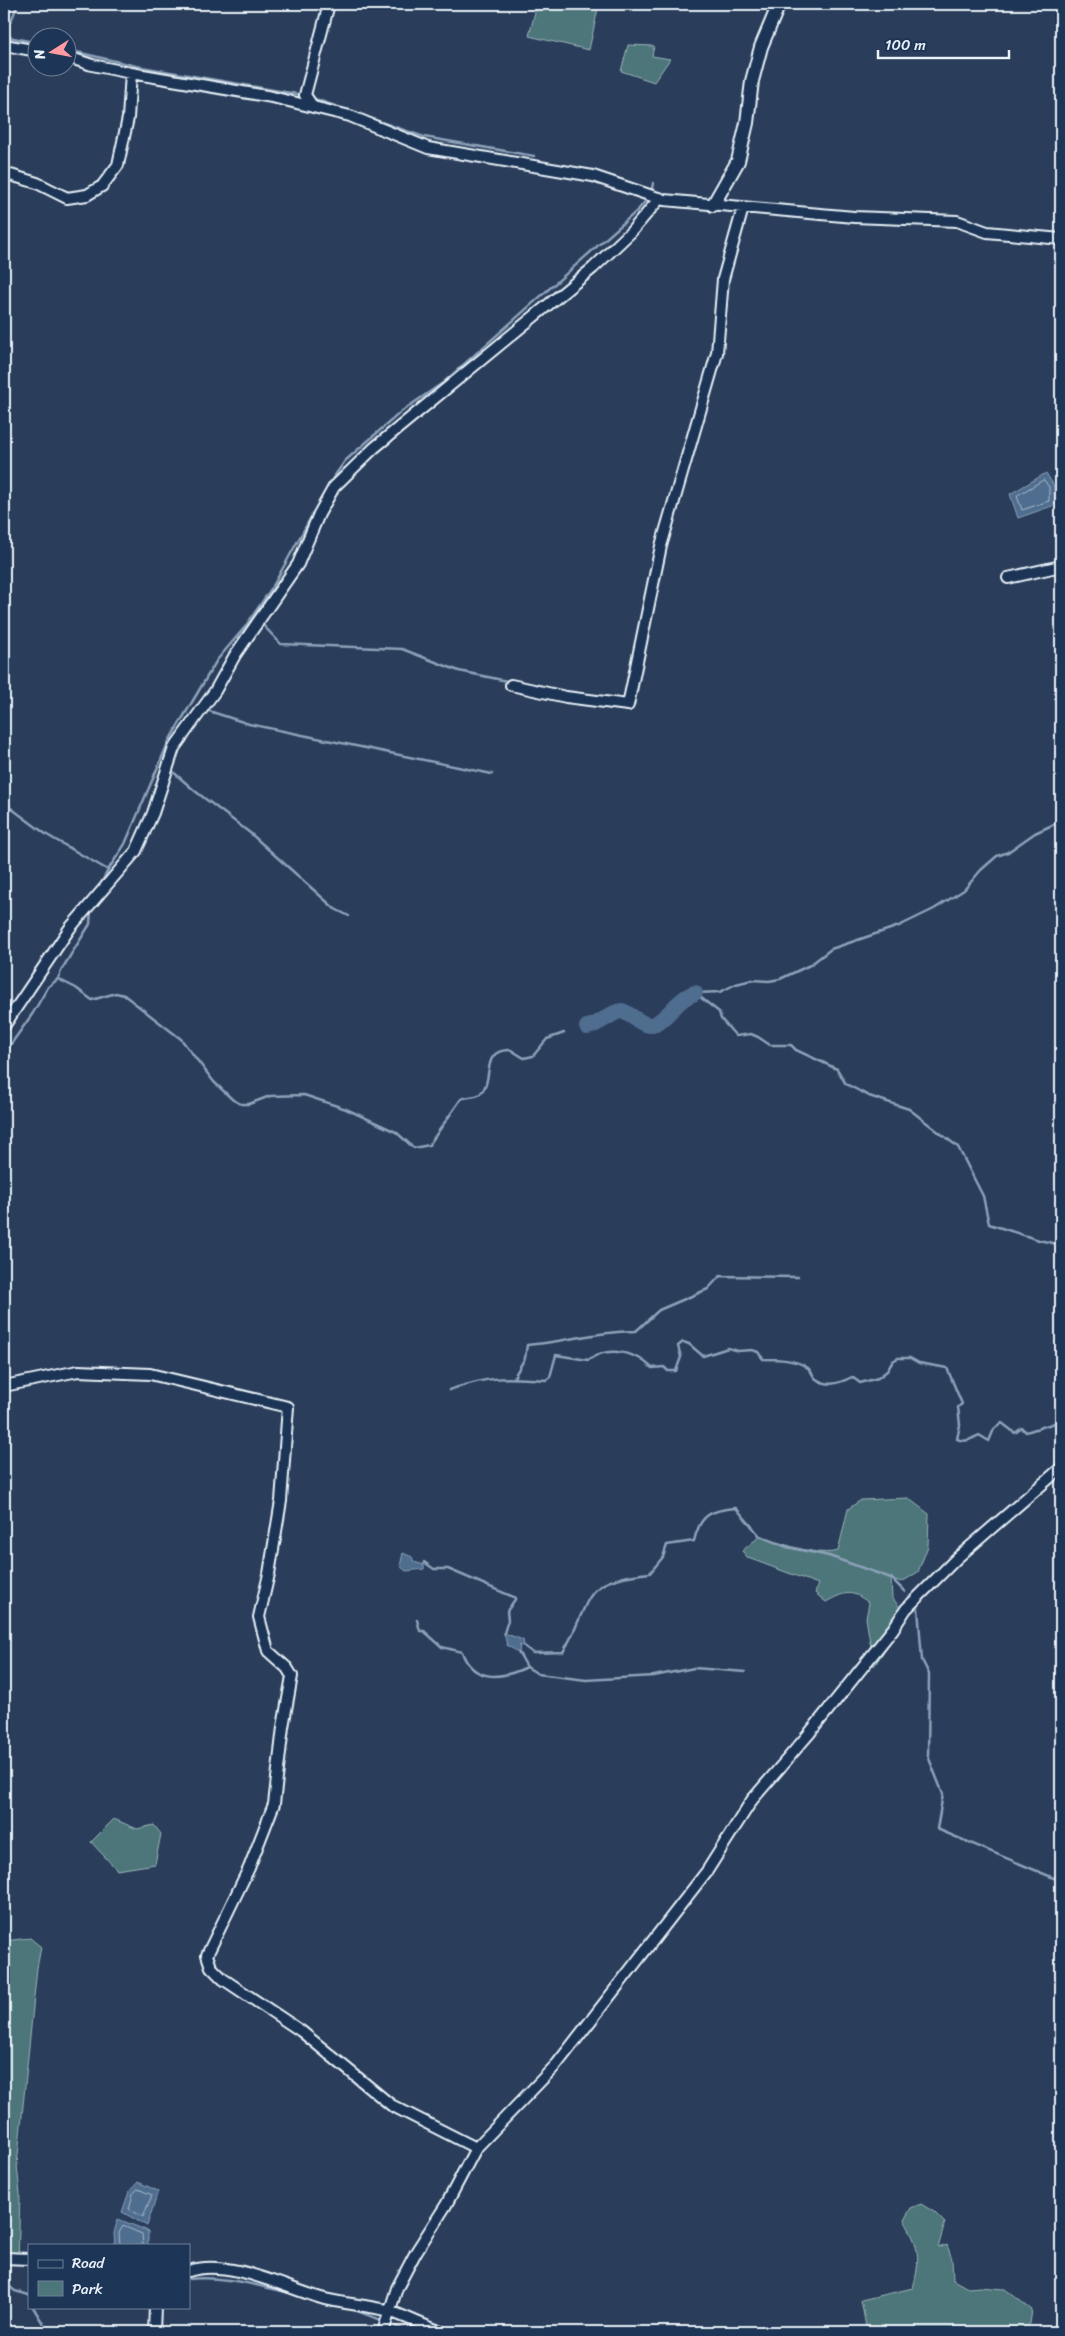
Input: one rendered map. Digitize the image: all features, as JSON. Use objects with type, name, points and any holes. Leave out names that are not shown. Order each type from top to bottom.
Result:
[{"type":"street","points":[[313,107],[305,95],[329,4]]},
{"type":"street","points":[[713,205],[738,161],[747,123],[752,81],[761,47],[779,4]]},
{"type":"street","points":[[4,45],[28,49]]},
{"type":"street","points":[[78,60],[131,73],[272,97],[373,124],[428,148],[593,176],[660,198],[713,205],[854,218],[957,222],[987,232],[1061,239]]},
{"type":"street","points":[[4,173],[38,182],[67,198],[87,195],[102,186],[118,165],[128,118],[131,73]]},
{"type":"street","points":[[4,1026],[70,928],[136,851],[153,813],[174,748],[215,691],[235,655],[298,564],[318,514],[334,487],[382,442],[593,268],[631,232],[660,198]]},
{"type":"street","points":[[512,685],[566,696],[628,705],[661,546],[717,353],[723,279],[743,208]]},
{"type":"street","points":[[1008,578],[1061,566]]},
{"type":"street","points":[[4,1386],[78,1371],[150,1374],[288,1407],[281,1502],[269,1574],[259,1617],[268,1651],[288,1668],[292,1676],[283,1727],[275,1796],[249,1868],[208,1956],[211,1967],[223,1979],[301,2031],[391,2105],[476,2148]]},
{"type":"street","points":[[383,2332],[388,2311],[397,2288],[416,2252],[446,2205],[476,2148],[557,2064],[706,1870],[752,1800],[808,1735],[906,1609],[957,1558],[1061,1468]]},
{"type":"street","points":[[4,2258],[28,2259]]},
{"type":"street","points":[[190,2271],[197,2268],[214,2268],[242,2273],[322,2298],[388,2311],[442,2332]]},
{"type":"street","points":[[154,2332],[155,2308]]},
{"type":"green space","points":[[537,4],[599,4],[589,50],[529,36]]},
{"type":"green space","points":[[628,45],[654,46],[652,56],[670,59],[654,82],[621,71]]},
{"type":"green space","points":[[908,1498],[929,1514],[928,1546],[918,1572],[902,1582],[891,1579],[892,1598],[908,1616],[874,1666],[866,1618],[869,1603],[852,1594],[843,1594],[826,1602],[815,1593],[818,1584],[748,1558],[742,1551],[760,1536],[810,1551],[838,1551],[848,1509],[861,1500]]},
{"type":"green space","points":[[114,1819],[137,1829],[154,1825],[161,1834],[155,1864],[117,1870],[91,1842]]},
{"type":"green space","points":[[30,1938],[41,1947],[37,1968],[17,2165],[20,2194],[18,2264],[4,2263],[4,1941]]},
{"type":"green space","points":[[921,2204],[934,2212],[945,2223],[938,2248],[947,2245],[952,2259],[953,2280],[968,2288],[1005,2289],[1032,2310],[1030,2324],[1015,2332],[867,2332],[861,2300],[913,2288],[918,2260],[917,2252],[913,2237],[904,2220],[911,2208]]},
{"type":"water","points":[[1046,473],[1054,486],[1055,505],[1018,518],[1010,494]]},
{"type":"water","points":[[403,1553],[412,1557],[414,1562],[424,1565],[424,1569],[406,1571],[400,1566]]},
{"type":"water","points":[[504,1633],[523,1640],[524,1646],[520,1645],[519,1653],[507,1645]]},
{"type":"water","points":[[138,2182],[158,2191],[147,2226],[122,2212],[129,2192]]},
{"type":"water","points":[[118,2219],[148,2231],[148,2244],[115,2244],[114,2233]]},
{"type":"waterway","points":[[4,21],[11,21],[18,4]]},
{"type":"waterway","points":[[4,36],[28,41]]},
{"type":"waterway","points":[[78,52],[136,66],[302,95]]},
{"type":"waterway","points":[[309,97],[424,137],[534,156]]},
{"type":"waterway","points":[[651,194],[653,183]]},
{"type":"waterway","points":[[108,870],[125,844],[169,741],[217,660],[245,627],[273,586],[331,481],[345,461],[402,411],[444,382],[638,210],[648,198]]},
{"type":"waterway","points":[[261,623],[281,644],[402,649],[459,671],[512,682]]},
{"type":"waterway","points":[[206,710],[249,724],[492,774]]},
{"type":"waterway","points":[[171,770],[250,833],[335,909],[349,916]]},
{"type":"waterway","points":[[4,803],[47,835],[108,870],[99,887]]},
{"type":"waterway","points":[[697,993],[720,992],[736,984],[752,980],[769,981],[780,979],[810,965],[831,949],[899,926],[934,909],[964,890],[981,870],[997,856],[1008,852],[1035,833],[1061,821]]},
{"type":"waterway","points":[[58,979],[62,969],[90,924],[91,909]]},
{"type":"waterway","points":[[4,1054],[33,1013],[48,987],[58,979],[76,988],[92,1000],[116,993],[124,995],[181,1039],[214,1082],[233,1100],[241,1104],[249,1104],[270,1096],[304,1095],[346,1109],[396,1132],[414,1148],[429,1145],[461,1099],[480,1094],[487,1082],[491,1060],[495,1055],[501,1051],[511,1050],[524,1058],[533,1056],[547,1039],[564,1033]]},
{"type":"waterway","points":[[695,993],[719,1012],[721,1019],[736,1036],[751,1034],[770,1045],[791,1045],[796,1050],[837,1069],[846,1084],[869,1096],[909,1109],[958,1147],[983,1196],[989,1224],[1061,1245]]},
{"type":"waterway","points":[[587,1027],[597,1024],[619,1011],[642,1023],[655,1024],[689,995],[695,993]]},
{"type":"waterway","points":[[514,1377],[525,1358],[527,1345],[622,1331],[636,1331],[659,1310],[708,1289],[720,1276],[798,1277]]},
{"type":"waterway","points":[[449,1390],[486,1380],[519,1378],[546,1380],[550,1377],[556,1355],[588,1360],[604,1353],[621,1352],[638,1358],[652,1368],[664,1367],[668,1371],[676,1371],[681,1357],[678,1346],[683,1342],[689,1344],[703,1356],[728,1348],[738,1351],[752,1350],[758,1352],[763,1359],[786,1360],[798,1363],[808,1368],[815,1378],[829,1384],[838,1383],[852,1377],[860,1383],[878,1378],[898,1358],[910,1358],[919,1363],[947,1368],[962,1404],[958,1407],[960,1425],[957,1439],[963,1441],[979,1435],[989,1441],[994,1429],[1002,1423],[1015,1433],[1022,1428],[1026,1432],[1055,1423],[1061,1424]]},
{"type":"waterway","points":[[524,1646],[533,1653],[563,1652],[585,1606],[599,1587],[610,1581],[627,1576],[650,1573],[663,1557],[667,1545],[694,1541],[696,1532],[703,1520],[708,1515],[719,1510],[736,1508],[760,1536],[787,1547],[829,1556],[891,1578],[905,1592]]},
{"type":"waterway","points":[[424,1562],[434,1569],[448,1569],[516,1598],[507,1611],[508,1620],[504,1633]]},
{"type":"waterway","points":[[918,1608],[922,1660],[929,1674],[928,1756],[943,1794],[937,1829],[1061,1881]]},
{"type":"waterway","points":[[417,1620],[420,1631],[424,1631],[442,1647],[462,1652],[473,1669],[481,1674],[498,1676],[527,1667]]},
{"type":"waterway","points":[[519,1653],[527,1667],[538,1674],[586,1680],[654,1676],[694,1668],[745,1672]]},
{"type":"waterway","points":[[190,2279],[229,2280],[296,2294]]},
{"type":"waterway","points":[[4,2282],[15,2291],[28,2295]]},
{"type":"waterway","points":[[34,2308],[48,2332]]},
{"type":"waterway","points":[[352,2309],[381,2320]]},
{"type":"waterway","points":[[395,2326],[409,2332]]}]
